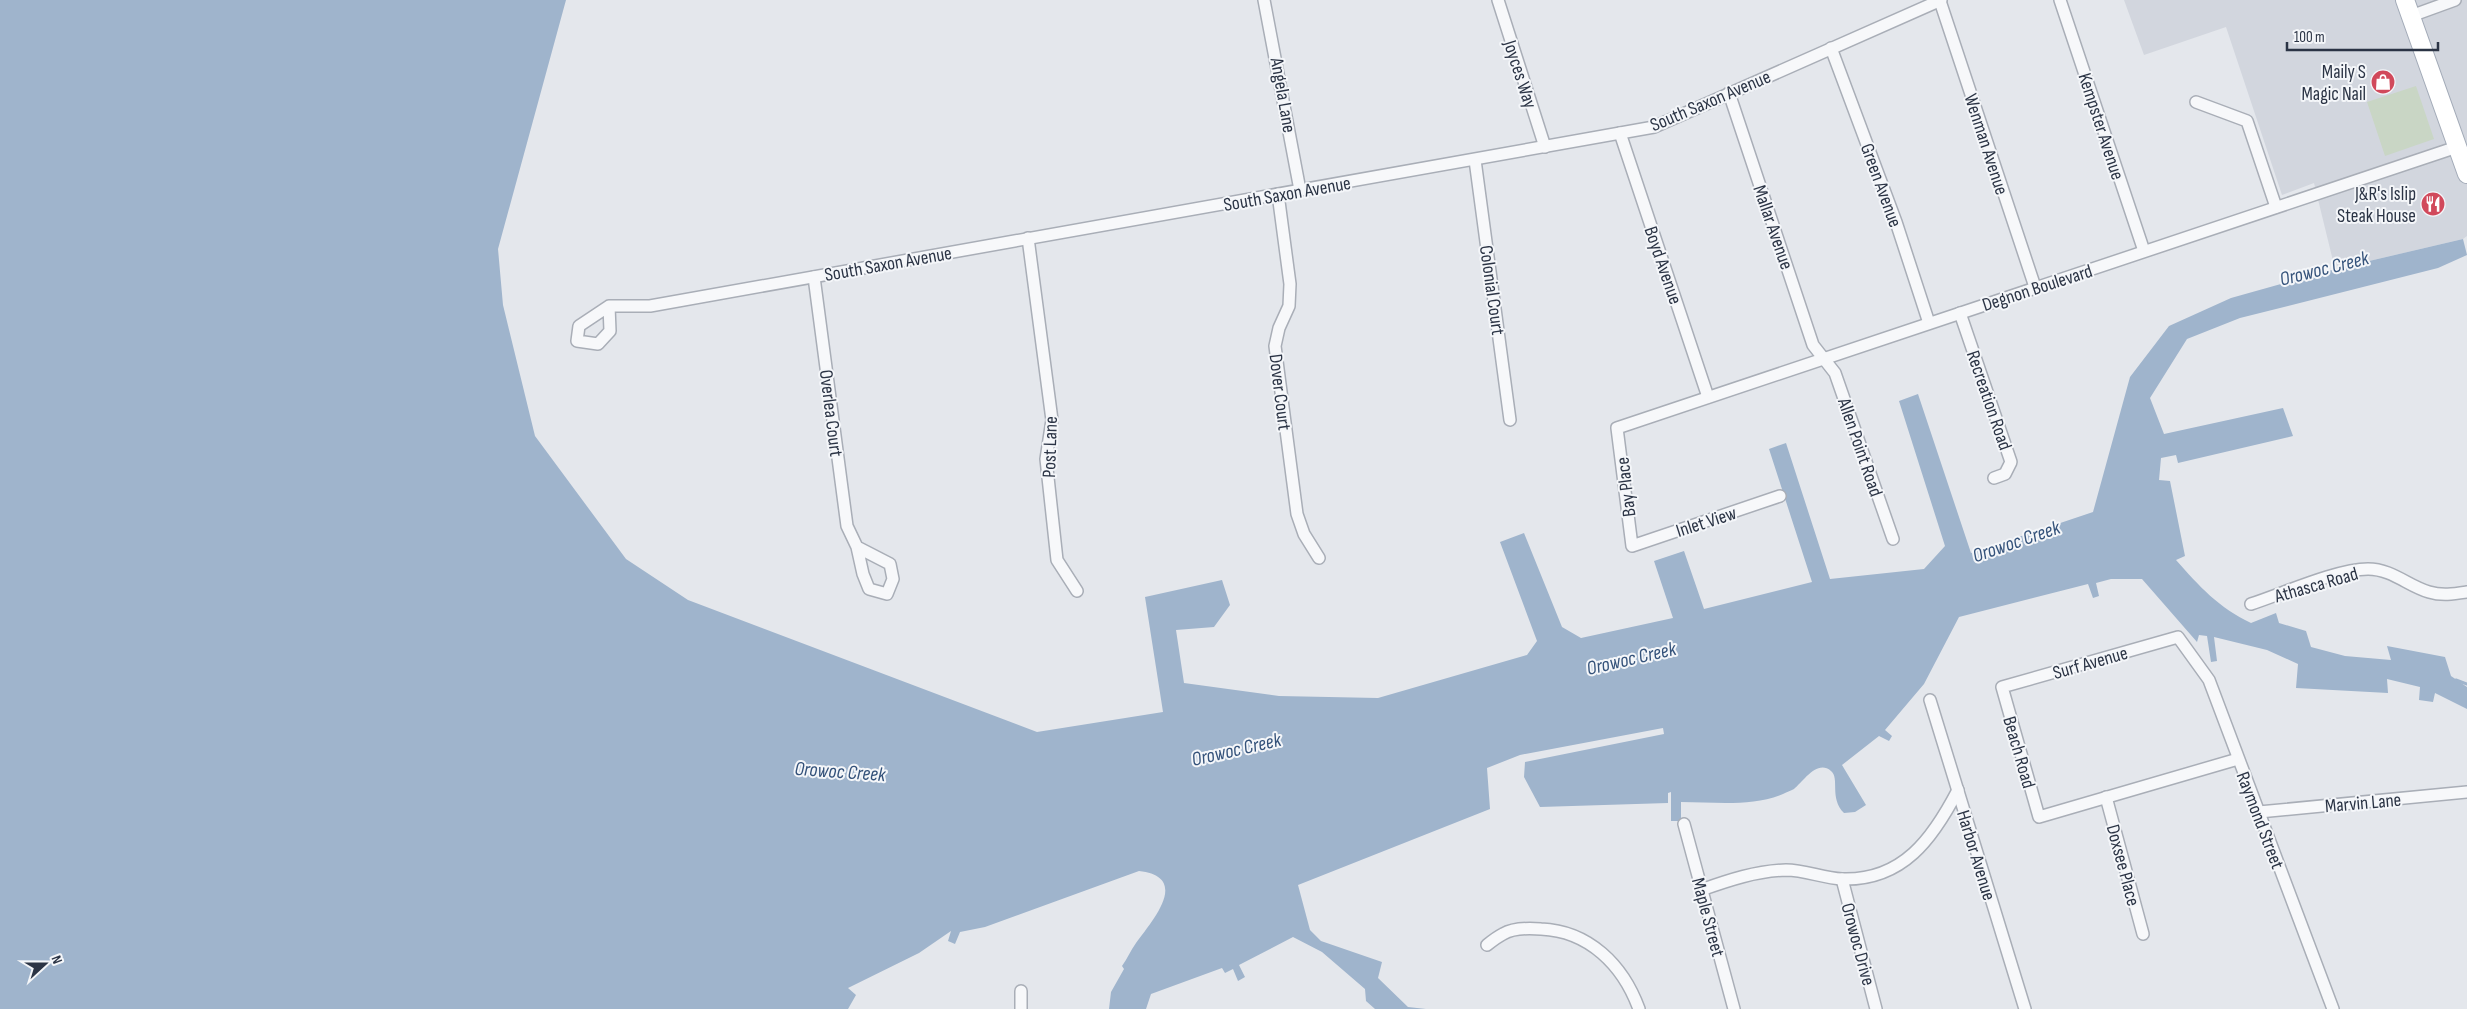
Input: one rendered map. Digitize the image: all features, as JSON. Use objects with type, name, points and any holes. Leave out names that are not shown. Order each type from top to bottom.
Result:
[{"type":"main road","points":[[2408,8],[2467,174]]},
{"type":"street","name":"Angela Lane","points":[[1264,0],[1300,190]]},
{"type":"street","name":"Joyces Way","points":[[1498,0],[1545,148]]},
{"type":"street","name":"South Saxon Avenue","points":[[609,306],[650,306],[1545,148],[1654,127],[1940,0]]},
{"type":"street","name":"Wenman Avenue","points":[[1940,0],[2035,288]]},
{"type":"street","name":"Kempster Avenue","points":[[2060,0],[2144,251]]},
{"type":"street","points":[[2408,8],[2455,0]]},
{"type":"street","name":"Green Avenue","points":[[1831,48],[1896,222],[1929,323]]},
{"type":"street","name":"Mallar Avenue","points":[[1728,93],[1813,345],[1823,359]]},
{"type":"street","points":[[2196,102],[2247,121],[2276,207]]},
{"type":"street","name":"Boyd Avenue","points":[[1620,133],[1708,397]]},
{"type":"street","name":"Degnon Boulevard","points":[[1618,428],[1960,312],[2458,147]]},
{"type":"street","name":"Colonial Court","points":[[1475,160],[1510,420]]},
{"type":"street","name":"Dover Court","points":[[1278,194],[1290,284],[1289,306],[1279,328],[1275,346],[1297,514],[1304,534],[1319,558]]},
{"type":"street","name":"Post Lane","points":[[1028,238],[1052,420],[1046,458],[1057,560],[1077,591]]},
{"type":"street","name":"Overlea Court","points":[[814,277],[847,526],[857,546]]},
{"type":"street","name":"Recreation Road","points":[[1960,312],[2011,462],[2005,474],[1994,478]]},
{"type":"street","name":"Allen Point Road","points":[[1823,359],[1835,373],[1893,539]]},
{"type":"street","name":"Bay Place","points":[[1618,428],[1632,546]]},
{"type":"street","name":"Inlet View","points":[[1632,546],[1780,496]]},
{"type":"street","name":"Athasca Road","points":[[2251,604],[2345,572],[2369,569],[2390,573],[2427,591],[2445,595],[2467,592]]},
{"type":"street","name":"Surf Avenue","points":[[2002,687],[2178,637]]},
{"type":"street","name":"Raymond Street","points":[[2178,637],[2209,680],[2333,1009]]},
{"type":"street","name":"Beach Road","points":[[2002,687],[2039,817],[2106,797]]},
{"type":"street","name":"Harbor Avenue","points":[[1930,700],[2025,1009]]},
{"type":"street","points":[[2106,797],[2238,759]]},
{"type":"street","points":[[1702,890],[1732,879],[1787,870],[1812,872],[1842,879],[1870,876],[1889,870],[1904,861],[1929,839],[1943,819],[1958,790]]},
{"type":"street","name":"Marvin Lane","points":[[2259,812],[2467,792]]},
{"type":"street","name":"Doxsee Place","points":[[2106,797],[2143,934]]},
{"type":"street","name":"Maple Street","points":[[1684,824],[1734,1009]]},
{"type":"street","name":"Orowoc Drive","points":[[1842,879],[1876,1009]]},
{"type":"street","points":[[1487,945],[1504,932],[1529,928],[1558,930],[1580,937],[1601,951],[1618,969],[1632,989],[1639,1009]]},
{"type":"street","points":[[1021,991],[1021,1009]]},
{"type":"shaded area","points":[[2124,0],[2467,0],[2467,236],[2463,239],[2335,269],[2314,183],[2282,195],[2226,27],[2144,55]]},
{"type":"green space","points":[[2416,86],[2434,139],[2385,156],[2367,102]]},
{"type":"water","name":"Orowoc Creek","points":[[0,0],[566,0],[498,249],[503,305],[535,436],[626,559],[688,600],[1037,732],[1163,712],[1145,597],[1222,580],[1230,605],[1214,627],[1176,630],[1184,683],[1279,696],[1378,698],[1527,655],[1537,641],[1500,542],[1524,533],[1562,627],[1581,638],[1673,618],[1654,561],[1684,551],[1704,609],[1812,582],[1769,449],[1786,443],[1830,579],[1924,569],[1945,546],[1899,401],[1918,394],[1971,553],[2093,512],[2130,377],[2169,326],[2231,298],[2335,269],[2463,239],[2467,255],[2438,268],[2240,318],[2187,339],[2150,398],[2164,434],[2283,408],[2293,436],[2178,463],[2176,455],[2161,458],[2159,480],[2170,481],[2185,556],[2176,560],[2201,587],[2219,603],[2251,623],[2276,613],[2279,623],[2306,631],[2311,647],[2345,656],[2391,660],[2387,646],[2445,657],[2451,676],[2467,687],[2467,709],[2435,693],[2433,702],[2419,700],[2420,687],[2387,679],[2388,693],[2296,688],[2298,664],[2267,650],[2214,637],[2217,661],[2211,662],[2207,636],[2199,635],[2197,642],[2142,579],[2111,579],[2096,583],[2099,596],[2093,598],[2088,584],[1959,617],[1924,684],[1885,730],[1892,736],[1889,741],[1879,736],[1842,765],[1866,805],[1855,812],[1844,813],[1840,807],[1837,801],[1834,774],[1826,768],[1821,768],[1811,773],[1794,789],[1771,798],[1733,803],[1681,802],[1681,821],[1671,821],[1671,792],[1668,793],[1668,803],[1540,807],[1524,777],[1525,762],[1664,734],[1663,728],[1520,755],[1487,768],[1490,809],[1298,885],[1310,930],[1321,941],[1382,962],[1378,978],[1408,1007],[1426,1009],[1375,1009],[1366,1001],[1365,989],[1322,952],[1293,937],[1239,965],[1245,977],[1238,981],[1233,969],[1225,973],[1222,968],[1151,994],[1146,1009],[1109,1009],[1111,992],[1124,969],[1122,966],[1158,913],[1163,901],[1165,891],[1163,882],[1155,875],[1139,871],[985,927],[960,932],[955,944],[948,941],[951,931],[919,953],[848,988],[856,995],[848,1009],[0,1009]]},
{"type":"waterway","points":[[2456,680],[2467,684]]},
{"type":"place","name":"Maily S Magic Nail","points":[[2383,82]]},
{"type":"place","name":"J&R's Islip Steak House","points":[[2433,204]]}]
